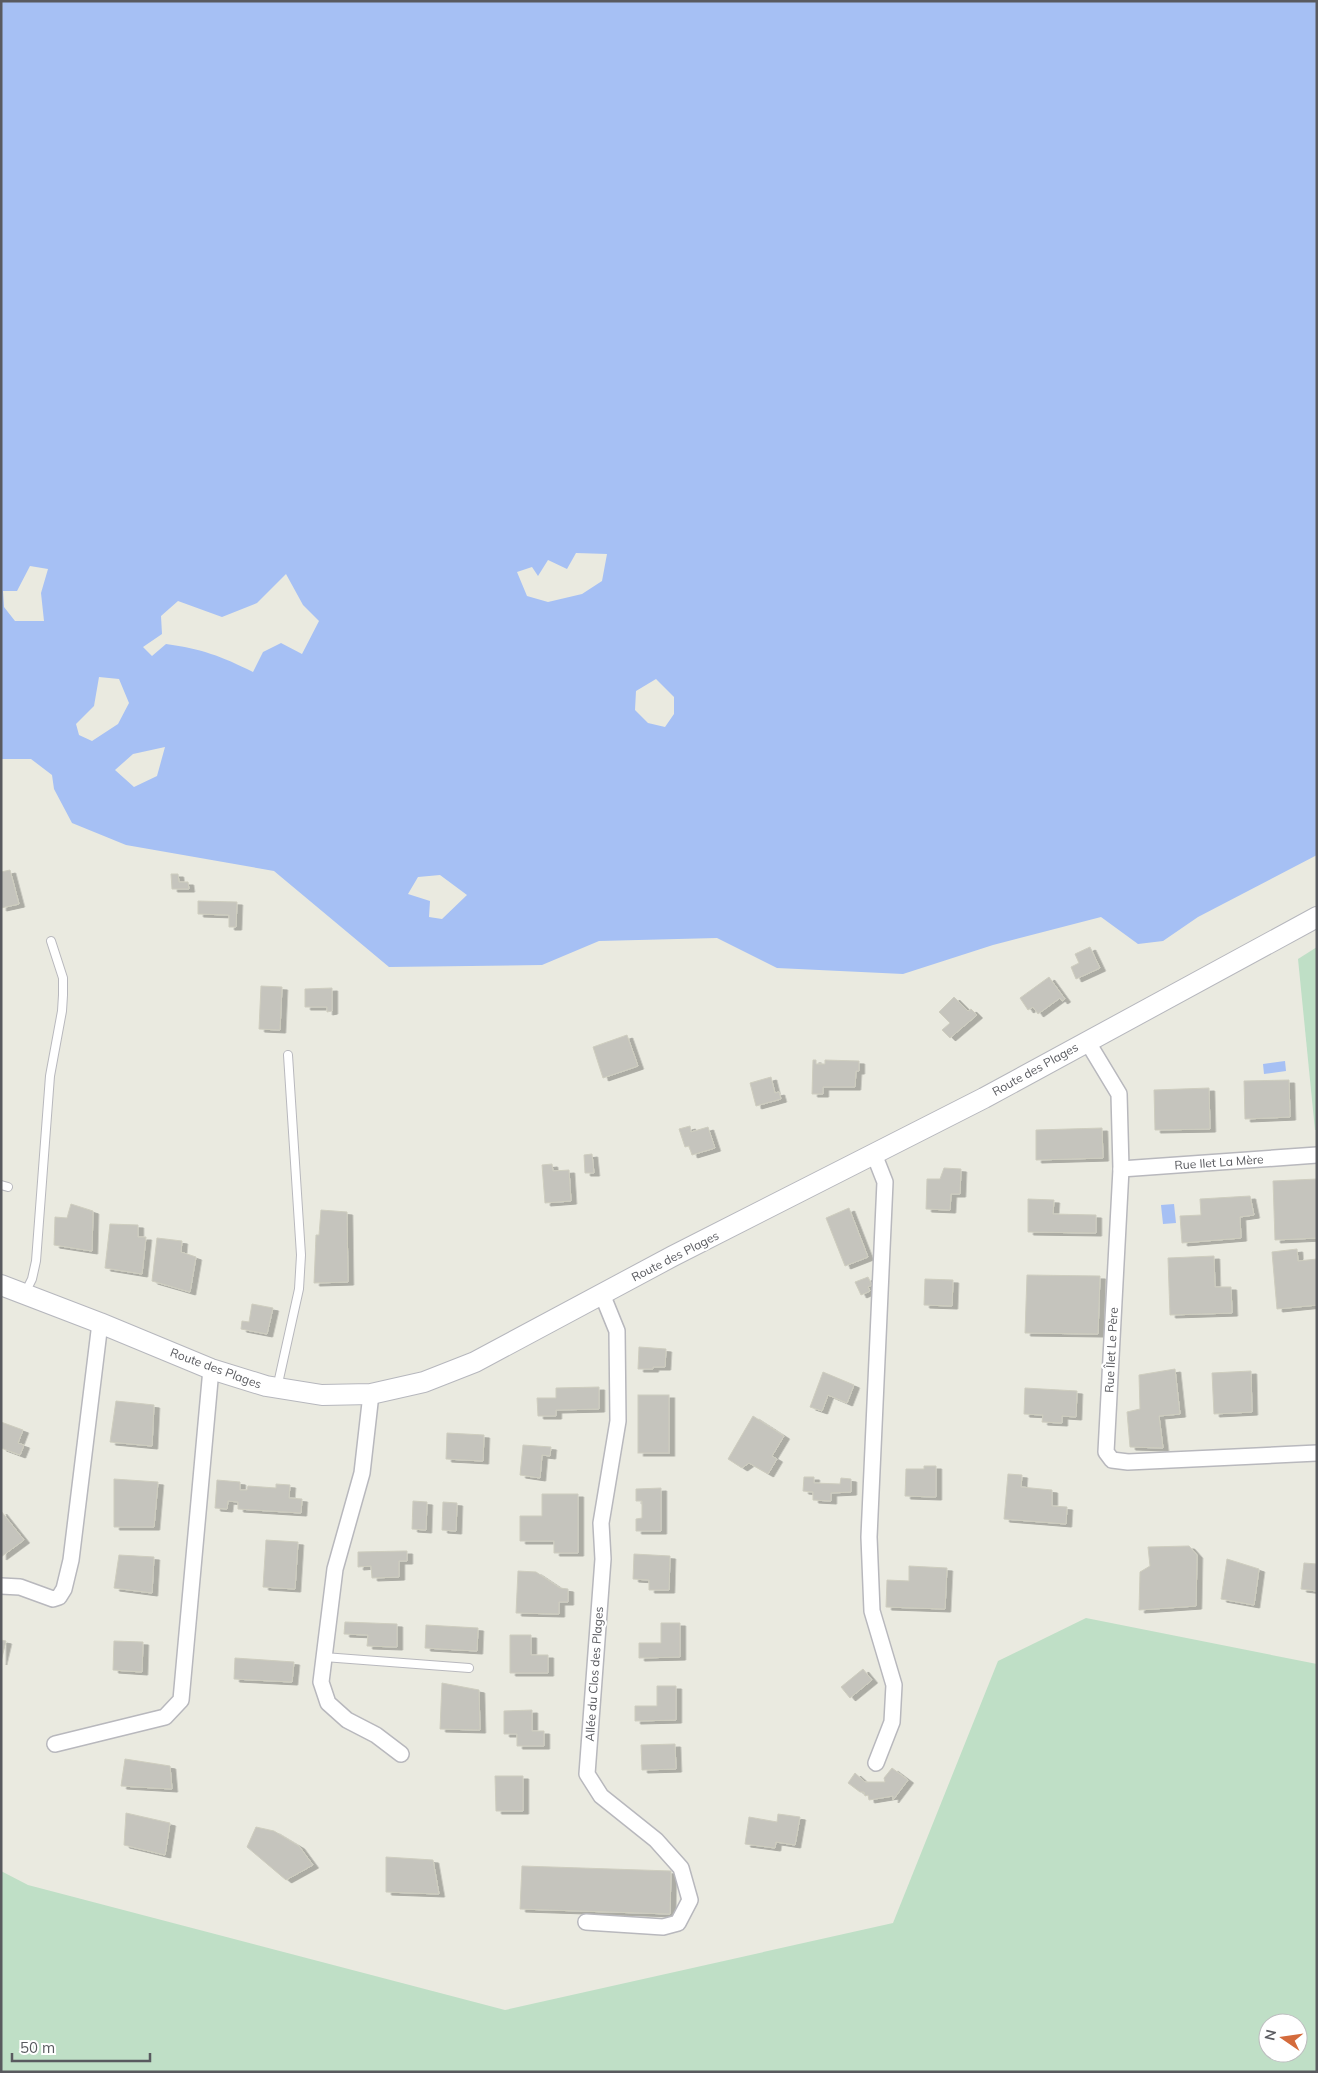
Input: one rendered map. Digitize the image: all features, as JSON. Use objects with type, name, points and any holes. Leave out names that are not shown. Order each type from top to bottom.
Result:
[{"type":"street","name":"Route des Plages","points":[[1,1285],[211,1369],[266,1386],[322,1395],[371,1394],[424,1382],[475,1362],[602,1294],[984,1098],[1317,917]]},
{"type":"street","name":"Rue Îlet Le Père","points":[[1087,1041],[1119,1094],[1121,1169],[1106,1452],[1112,1460],[1128,1462],[1317,1453]]},
{"type":"street","points":[[874,1154],[886,1182],[869,1537],[872,1611],[894,1685],[892,1722],[876,1763]]},
{"type":"street","name":"Rue Ilet La Mère","points":[[1121,1169],[1317,1156]]},
{"type":"street","name":"Allée du Clos des Plages","points":[[586,1922],[663,1927],[678,1923],[690,1900],[681,1868],[656,1840],[601,1796],[587,1774],[603,1559],[601,1523],[618,1421],[617,1331],[602,1294]]},
{"type":"street","points":[[1,1586],[20,1587],[53,1599],[59,1597],[64,1589],[71,1560],[100,1323]]},
{"type":"street","points":[[55,1744],[165,1717],[181,1700],[211,1369]]},
{"type":"street","points":[[371,1394],[362,1474],[335,1568],[321,1682],[328,1703],[347,1720],[376,1735],[402,1754]]},
{"type":"lane","points":[[25,1294],[32,1279],[36,1261],[50,1076],[62,1011],[63,978],[51,941]]},
{"type":"lane","points":[[277,1388],[297,1307],[300,1272],[288,1055]]},
{"type":"lane","points":[[324,1657],[469,1668]]},
{"type":"green space","points":[[1317,947],[1317,1130],[1315,1130],[1298,959]]},
{"type":"green space","points":[[1086,1618],[1317,1664],[1317,2072],[1,2072],[1,1871],[28,1885],[505,2010],[893,1923],[998,1661]]},
{"type":"water","points":[[1,1],[1317,1],[1317,855],[1198,917],[1163,941],[1138,944],[1101,917],[993,945],[903,974],[777,968],[717,938],[599,941],[542,965],[389,967],[274,871],[126,845],[72,823],[54,789],[52,775],[31,759],[1,759]],"holes":[[[576,553],[607,554],[602,581],[582,594],[548,602],[527,596],[517,572],[532,567],[538,576],[548,560],[567,569]],[[30,566],[48,569],[41,593],[44,621],[15,621],[4,607],[3,591],[17,591]],[[286,574],[303,605],[319,621],[302,654],[281,643],[263,652],[253,672],[221,657],[190,648],[166,644],[152,656],[143,647],[162,634],[161,616],[178,601],[222,617],[257,603]],[[99,677],[119,679],[129,703],[118,724],[92,741],[79,735],[76,724],[94,706]],[[656,679],[674,697],[674,714],[665,727],[648,723],[635,710],[636,691]],[[165,747],[157,776],[134,787],[115,770],[133,754]],[[440,875],[467,895],[442,919],[429,917],[430,901],[408,894],[418,877]]]},
{"type":"water","points":[[1285,1061],[1286,1071],[1264,1074],[1263,1064]]},
{"type":"water","points":[[1174,1204],[1176,1223],[1163,1224],[1161,1205]]},
{"type":"building","points":[[10,870],[19,904],[1,908],[1,872]]},
{"type":"building","points":[[171,874],[178,874],[179,882],[188,882],[189,889],[172,889]]},
{"type":"building","points":[[198,901],[237,902],[236,927],[229,927],[229,915],[198,914]]},
{"type":"building","points":[[1090,947],[1100,968],[1076,979],[1071,967],[1079,963],[1075,954]]},
{"type":"building","points":[[1049,977],[1065,999],[1062,1001],[1060,998],[1038,1014],[1033,1007],[1028,1010],[1020,998]]},
{"type":"building","points":[[261,986],[282,987],[280,1030],[259,1029]]},
{"type":"building","points":[[332,988],[332,1011],[327,1012],[327,1007],[305,1007],[305,989]]},
{"type":"building","points":[[954,997],[968,1011],[971,1009],[977,1015],[950,1038],[942,1030],[950,1023],[939,1012]]},
{"type":"building","points":[[627,1035],[638,1066],[603,1078],[593,1047]]},
{"type":"building","points":[[813,1060],[816,1060],[816,1064],[825,1064],[825,1060],[859,1061],[859,1071],[856,1071],[855,1087],[823,1087],[823,1094],[812,1094]]},
{"type":"building","points":[[771,1077],[775,1093],[779,1092],[781,1099],[756,1106],[750,1083]]},
{"type":"building","points":[[1289,1080],[1290,1117],[1245,1119],[1244,1081]]},
{"type":"building","points":[[1209,1088],[1210,1129],[1155,1130],[1154,1090]]},
{"type":"building","points":[[690,1126],[691,1132],[708,1127],[715,1148],[692,1155],[689,1146],[685,1147],[679,1129]]},
{"type":"building","points":[[1102,1128],[1103,1158],[1036,1160],[1036,1130]]},
{"type":"building","points":[[592,1154],[594,1173],[585,1173],[584,1155]]},
{"type":"building","points":[[552,1164],[553,1171],[569,1170],[571,1201],[545,1203],[542,1165]]},
{"type":"building","points":[[944,1168],[961,1169],[960,1194],[951,1194],[950,1210],[926,1209],[927,1179],[940,1179]]},
{"type":"building","points":[[1317,1179],[1317,1238],[1275,1240],[1273,1181]]},
{"type":"building","points":[[1250,1196],[1254,1215],[1240,1217],[1241,1238],[1182,1243],[1180,1216],[1201,1215],[1200,1199]]},
{"type":"building","points":[[1028,1199],[1054,1200],[1053,1214],[1096,1215],[1096,1233],[1028,1232]]},
{"type":"building","points":[[71,1204],[93,1211],[92,1251],[54,1245],[55,1217],[67,1218]]},
{"type":"building","points":[[849,1208],[868,1257],[845,1266],[826,1218]]},
{"type":"building","points":[[321,1210],[347,1212],[348,1282],[314,1283],[316,1235],[319,1235]]},
{"type":"building","points":[[110,1224],[138,1225],[138,1237],[146,1237],[142,1274],[105,1268]]},
{"type":"building","points":[[157,1238],[182,1241],[181,1252],[196,1257],[190,1292],[152,1281]]},
{"type":"building","points":[[1297,1249],[1298,1261],[1317,1259],[1317,1305],[1277,1309],[1272,1252]]},
{"type":"building","points":[[1214,1256],[1215,1287],[1231,1287],[1232,1313],[1170,1315],[1168,1258]]},
{"type":"building","points":[[1027,1275],[1100,1276],[1098,1334],[1025,1333]]},
{"type":"building","points":[[868,1277],[872,1285],[868,1287],[870,1291],[861,1295],[855,1282]]},
{"type":"building","points":[[925,1279],[953,1280],[952,1306],[924,1305]]},
{"type":"building","points":[[252,1304],[273,1308],[267,1334],[241,1329],[242,1321],[249,1322]]},
{"type":"building","points":[[639,1347],[666,1349],[665,1367],[638,1369]]},
{"type":"building","points":[[1175,1369],[1180,1414],[1159,1416],[1163,1448],[1130,1447],[1127,1412],[1140,1409],[1139,1375]]},
{"type":"building","points":[[1251,1371],[1252,1412],[1214,1414],[1212,1373]]},
{"type":"building","points":[[823,1372],[854,1385],[847,1403],[828,1395],[822,1411],[810,1407]]},
{"type":"building","points":[[599,1387],[599,1409],[556,1410],[556,1416],[538,1416],[537,1398],[556,1398],[556,1388]]},
{"type":"building","points":[[1025,1388],[1077,1391],[1076,1417],[1062,1416],[1062,1423],[1042,1422],[1043,1415],[1024,1414]]},
{"type":"building","points":[[638,1395],[669,1395],[669,1453],[638,1453]]},
{"type":"building","points":[[116,1401],[154,1405],[152,1446],[110,1442]]},
{"type":"building","points":[[753,1416],[784,1436],[772,1456],[777,1459],[768,1474],[749,1463],[742,1468],[728,1459]]},
{"type":"building","points":[[1,1422],[23,1430],[18,1443],[24,1445],[20,1455],[1,1448]]},
{"type":"building","points":[[447,1433],[484,1435],[483,1461],[446,1459]]},
{"type":"building","points":[[523,1445],[551,1447],[550,1456],[542,1455],[540,1478],[520,1475]]},
{"type":"building","points":[[924,1466],[936,1466],[936,1497],[905,1496],[906,1469],[924,1469]]},
{"type":"building","points":[[1008,1474],[1022,1475],[1021,1487],[1052,1490],[1052,1506],[1067,1507],[1066,1524],[1004,1519]]},
{"type":"building","points":[[804,1477],[814,1477],[814,1483],[840,1484],[841,1478],[851,1479],[851,1492],[831,1493],[831,1501],[813,1500],[813,1492],[803,1491]]},
{"type":"building","points":[[114,1479],[158,1482],[154,1527],[114,1527]]},
{"type":"building","points":[[217,1480],[240,1482],[240,1490],[247,1490],[248,1486],[276,1488],[276,1484],[290,1485],[289,1498],[302,1499],[301,1513],[238,1509],[238,1502],[228,1501],[227,1509],[215,1508]]},
{"type":"building","points":[[661,1488],[661,1531],[636,1531],[636,1519],[642,1518],[642,1501],[636,1501],[636,1489]]},
{"type":"building","points":[[542,1494],[578,1494],[578,1553],[554,1553],[554,1541],[520,1541],[520,1516],[542,1516]]},
{"type":"building","points":[[413,1501],[427,1502],[426,1530],[412,1529]]},
{"type":"building","points":[[443,1502],[457,1503],[456,1531],[442,1530]]},
{"type":"building","points":[[1,1511],[24,1540],[1,1557]]},
{"type":"building","points":[[266,1540],[298,1542],[295,1589],[263,1587]]},
{"type":"building","points":[[1189,1546],[1197,1555],[1196,1606],[1139,1610],[1140,1572],[1150,1566],[1148,1547]]},
{"type":"building","points":[[407,1551],[407,1561],[399,1561],[399,1577],[372,1578],[371,1566],[358,1567],[358,1552]]},
{"type":"building","points":[[634,1554],[670,1556],[669,1590],[649,1590],[649,1580],[633,1579]]},
{"type":"building","points":[[119,1555],[154,1557],[152,1593],[114,1588]]},
{"type":"building","points":[[1227,1559],[1259,1569],[1254,1605],[1221,1599]]},
{"type":"building","points":[[1304,1563],[1317,1564],[1317,1591],[1301,1589]]},
{"type":"building","points":[[909,1566],[947,1568],[945,1609],[886,1607],[887,1580],[909,1581]]},
{"type":"building","points":[[518,1571],[536,1572],[560,1588],[568,1589],[568,1602],[559,1602],[559,1614],[516,1613]]},
{"type":"building","points":[[345,1622],[397,1624],[397,1647],[367,1646],[368,1635],[344,1634]]},
{"type":"building","points":[[661,1623],[680,1623],[680,1657],[639,1658],[639,1643],[661,1643]]},
{"type":"building","points":[[426,1625],[478,1628],[477,1651],[425,1648]]},
{"type":"building","points":[[510,1635],[531,1635],[531,1655],[548,1655],[548,1673],[510,1673]]},
{"type":"building","points":[[1,1640],[6,1641],[1,1662]]},
{"type":"building","points":[[114,1641],[143,1642],[142,1672],[113,1670]]},
{"type":"building","points":[[235,1658],[294,1662],[292,1682],[234,1679]]},
{"type":"building","points":[[863,1669],[872,1680],[850,1698],[841,1687]]},
{"type":"building","points":[[442,1683],[479,1690],[480,1730],[440,1729]]},
{"type":"building","points":[[657,1686],[676,1686],[676,1720],[635,1721],[635,1706],[657,1706]]},
{"type":"building","points":[[532,1710],[532,1731],[544,1731],[544,1746],[517,1746],[517,1734],[504,1734],[504,1711]]},
{"type":"building","points":[[675,1744],[676,1769],[642,1770],[641,1745]]},
{"type":"building","points":[[125,1759],[170,1766],[172,1789],[121,1786]]},
{"type":"building","points":[[892,1768],[908,1780],[893,1800],[893,1796],[869,1800],[868,1795],[865,1796],[864,1792],[860,1792],[848,1783],[855,1773],[865,1782],[885,1782],[884,1778]]},
{"type":"building","points":[[495,1776],[523,1776],[523,1811],[496,1811]]},
{"type":"building","points":[[126,1813],[170,1823],[165,1855],[124,1845]]},
{"type":"building","points":[[778,1814],[800,1817],[795,1845],[776,1842],[775,1848],[745,1844],[749,1817],[777,1822]]},
{"type":"building","points":[[256,1827],[274,1831],[299,1846],[313,1865],[286,1880],[247,1847]]},
{"type":"building","points":[[386,1857],[433,1860],[439,1894],[386,1892]]},
{"type":"building","points":[[522,1866],[671,1871],[670,1914],[520,1909]]}]
